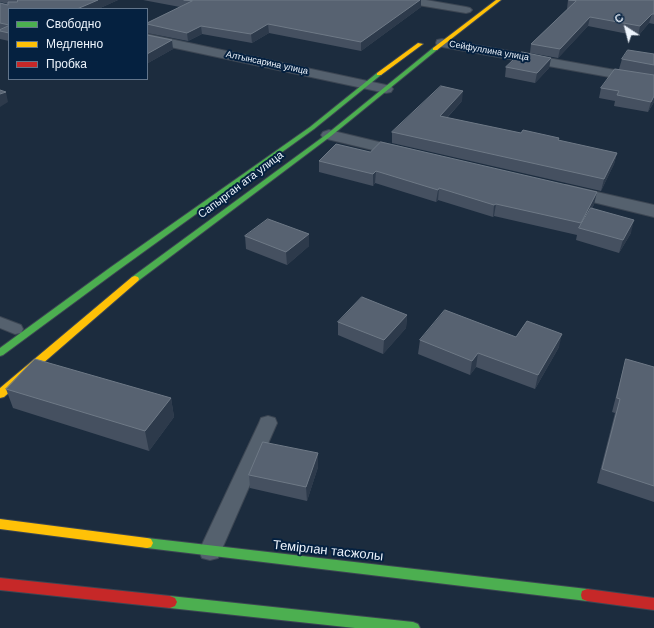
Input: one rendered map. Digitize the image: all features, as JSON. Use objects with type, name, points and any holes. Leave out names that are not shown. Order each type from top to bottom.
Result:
[{"type":"main road","name":"Сапырган ата улица","points":[[0,394],[145,272],[329,135],[442,43],[499,0]]},
{"type":"main road","points":[[454,19],[476,3]]},
{"type":"main road","name":"Сапырган ата улица","points":[[0,353],[312,128],[364,84],[425,40]]},
{"type":"main road","points":[[7,328],[67,304]]},
{"type":"main road","name":"Темірлан тасжолы","points":[[0,524],[210,551],[530,587],[654,604]]},
{"type":"main road","points":[[0,584],[413,628]]},
{"type":"street","points":[[406,0],[466,10]]},
{"type":"street","name":"Алтынсарина улица","points":[[148,38],[386,89]]},
{"type":"street","name":"Сейфуллина улица","points":[[442,43],[654,81]]},
{"type":"street","points":[[329,135],[422,157]]},
{"type":"street","points":[[553,188],[654,211]]},
{"type":"lane","points":[[210,551],[268,423]]},
{"type":"building","points":[[18,0],[98,0],[79,8],[8,8],[8,25],[0,23],[0,3],[8,5],[8,2],[17,2]]},
{"type":"building","points":[[184,0],[420,0],[361,42],[268,24],[251,34],[201,26],[187,33],[148,24],[148,23],[192,1]]},
{"type":"building","points":[[569,0],[654,0],[654,14],[652,14],[640,26],[590,17],[560,49],[531,44],[576,1]]},
{"type":"building","points":[[8,26],[8,33],[0,30]]},
{"type":"building","points":[[148,35],[172,40],[148,53]]},
{"type":"building","points":[[628,50],[654,54],[654,65],[622,59]]},
{"type":"building","points":[[522,52],[551,58],[537,73],[506,67]]},
{"type":"building","points":[[615,69],[654,75],[654,96],[651,102],[617,95],[619,91],[601,88]]},
{"type":"building","points":[[441,86],[463,91],[440,116],[521,133],[523,130],[559,138],[558,140],[617,153],[604,179],[392,132]]},
{"type":"building","points":[[0,90],[6,92],[0,94]]},
{"type":"building","points":[[381,142],[597,192],[581,223],[496,204],[494,205],[376,171],[373,174],[319,161],[336,144],[370,152]]},
{"type":"building","points":[[591,208],[634,220],[623,240],[579,228]]},
{"type":"building","points":[[268,219],[309,234],[286,252],[245,236]]},
{"type":"building","points":[[362,297],[407,315],[384,340],[338,322]]},
{"type":"building","points":[[445,310],[516,337],[527,321],[562,334],[538,375],[478,353],[472,361],[420,340]]},
{"type":"building","points":[[35,359],[171,398],[145,431],[6,389]]},
{"type":"building","points":[[626,359],[654,367],[654,486],[602,469],[620,399],[617,398]]},
{"type":"building","points":[[263,442],[318,453],[306,487],[249,475]]},
{"type":"traffic: fast","points":[[135,279],[329,135],[435,49]]},
{"type":"traffic: fast","points":[[0,353],[114,269],[312,128],[379,74]]},
{"type":"traffic: fast","points":[[147,543],[587,595]]},
{"type":"traffic: fast","points":[[170,602],[413,628]]},
{"type":"traffic: slow","points":[[435,49],[499,0]]},
{"type":"traffic: slow","points":[[379,74],[420,44]]},
{"type":"traffic: slow","points":[[0,394],[135,279]]},
{"type":"traffic: slow","points":[[0,524],[147,543]]},
{"type":"traffic: jam","points":[[0,584],[170,602]]},
{"type":"traffic: jam","points":[[587,595],[654,604]]}]
